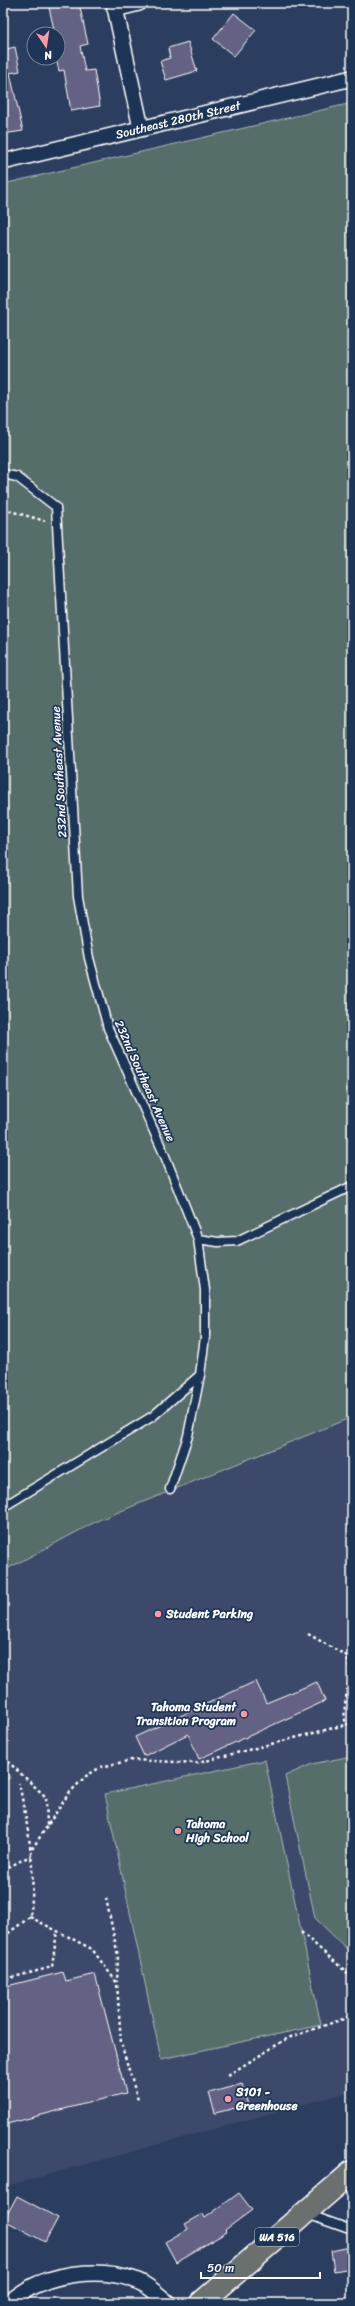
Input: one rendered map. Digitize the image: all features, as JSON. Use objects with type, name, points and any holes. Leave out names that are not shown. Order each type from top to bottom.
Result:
[{"type":"main road","name":"WA 516","points":[[210,2300],[352,2172]]},
{"type":"street","points":[[139,3],[115,6],[141,128]]},
{"type":"street","name":"Southeast 280th Street","points":[[3,162],[352,78]]},
{"type":"street","points":[[7,2303],[37,2284],[71,2275],[90,2273],[116,2275],[133,2279],[168,2303]]},
{"type":"lane","name":"232nd Southeast Avenue","points":[[3,474],[16,477],[56,507],[78,896],[89,958],[108,1028],[165,1156],[198,1239],[205,1290],[204,1337],[200,1375],[188,1436],[170,1489]]},
{"type":"lane","points":[[198,1239],[218,1242],[237,1240],[352,1186]]},
{"type":"lane","points":[[3,1507],[152,1416],[200,1375]]},
{"type":"lane","points":[[305,2213],[352,2230]]},
{"type":"path","points":[[3,509],[57,525]]},
{"type":"path","points":[[308,1634],[347,1656],[350,1662],[349,1684],[343,1709],[346,1725]]},
{"type":"path","points":[[32,1849],[69,1793],[86,1776],[107,1765],[132,1760],[198,1763],[352,1723]]},
{"type":"path","points":[[3,1757],[46,1798],[47,1827]]},
{"type":"path","points":[[3,1937],[30,1917],[33,1898],[32,1849],[19,1783]]},
{"type":"path","points":[[3,1870],[32,1854]]},
{"type":"path","points":[[106,1898],[118,1956],[117,1983],[121,2043],[138,2100]]},
{"type":"path","points":[[30,1917],[92,1949],[117,1983]]},
{"type":"path","points":[[6,1979],[52,1967],[57,1932]]},
{"type":"path","points":[[301,1932],[352,1977]]},
{"type":"path","points":[[228,2074],[288,2038],[352,2016]]},
{"type":"shaded area","name":"Tahoma High School","points":[[352,1417],[352,2091],[3,2187],[3,1571],[99,1520]]},
{"type":"green space","points":[[352,103],[352,1417],[99,1520],[3,1571],[3,184]]},
{"type":"green space","points":[[352,1756],[352,1954],[315,1918],[285,1776],[312,1764]]},
{"type":"green space","points":[[265,1760],[321,2025],[161,2059],[105,1794]]},
{"type":"green space","points":[[3,1765],[10,1778],[3,1782]]},
{"type":"building","points":[[48,3],[79,3],[88,44],[80,46],[85,71],[94,70],[100,106],[71,111],[64,70],[59,71],[58,66],[66,66],[66,26],[53,26]]},
{"type":"building","points":[[234,13],[256,30],[234,56],[213,39]]},
{"type":"building","points":[[188,42],[197,71],[166,80],[160,61],[170,58],[168,48]]},
{"type":"building","points":[[15,47],[20,71],[10,73],[23,131],[3,134],[3,50]]},
{"type":"building","points":[[256,1681],[266,1703],[317,1682],[325,1701],[199,1759],[188,1734],[144,1756],[135,1737]]},
{"type":"building","points":[[63,1972],[66,1981],[95,1974],[126,2093],[3,2125],[3,1987]]},
{"type":"building","name":"S101 - Greenhouse","points":[[242,2084],[248,2105],[215,2113],[209,2093]]},
{"type":"building","points":[[239,2193],[252,2210],[225,2230],[227,2232],[176,2262],[165,2242],[188,2229],[185,2224],[203,2214],[205,2218]]},
{"type":"building","points":[[17,2196],[58,2218],[45,2242],[4,2220]]},
{"type":"building","points":[[350,2247],[352,2268],[334,2271],[331,2251]]},
{"type":"place","name":"Student Parking","points":[[158,1614]]},
{"type":"place","name":"Tahoma Student Transition Program","points":[[244,1714]]},
{"type":"place","name":"Tahoma High School","points":[[178,1831]]},
{"type":"place","name":"S101 - Greenhouse","points":[[228,2099]]}]
